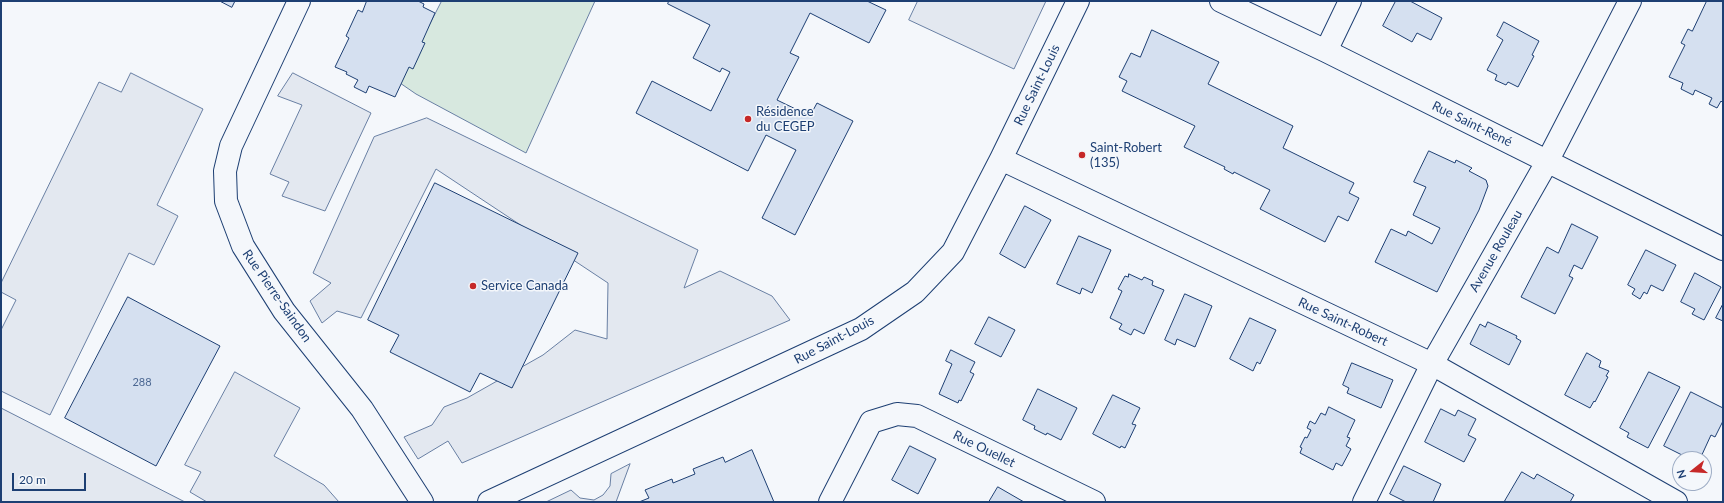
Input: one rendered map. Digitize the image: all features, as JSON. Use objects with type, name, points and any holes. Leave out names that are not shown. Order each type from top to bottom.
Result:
[{"type":"street","name":"Rue Pierre-Saindon","points":[[299,1],[231,146],[225,171],[226,201],[242,246],[280,305],[362,409],[422,502]]},
{"type":"street","name":"Rue Saint-Louis","points":[[489,502],[861,329],[916,292],[953,252],[1001,159],[1078,1]]},
{"type":"street","name":"Rue Saint-René","points":[[1221,1],[1326,51],[1723,249]]},
{"type":"street","points":[[1326,51],[1350,1]]},
{"type":"street","name":"Avenue Rouleau","points":[[1364,502],[1432,364],[1547,162],[1630,1]]},
{"type":"street","name":"Rue Saint-Robert","points":[[1001,159],[1432,364],[1676,502]]},
{"type":"street","name":"Rue Ouellet","points":[[830,502],[871,422],[897,414],[917,416],[1094,502]]},
{"type":"shaded area","points":[[442,1],[595,1],[526,153],[416,94],[400,83]]},
{"type":"shaded area","points":[[918,1],[1046,1],[1014,69],[909,20]]},
{"type":"shaded area","points":[[131,73],[203,109],[157,205],[178,216],[154,265],[129,253],[50,415],[1,391],[1,330],[16,300],[1,292],[1,283],[99,82],[121,92]]},
{"type":"shaded area","points":[[293,73],[371,113],[325,211],[282,196],[289,182],[270,174],[302,105],[278,96]]},
{"type":"shaded area","points":[[427,118],[698,250],[684,288],[720,271],[772,296],[790,320],[462,463],[448,441],[418,459],[404,437],[432,425],[444,407],[467,398],[543,355],[575,330],[607,339],[608,283],[436,169],[361,318],[337,311],[322,323],[310,301],[331,283],[313,273],[374,137]]},
{"type":"shaded area","points":[[235,372],[300,408],[274,456],[324,485],[339,502],[207,502],[190,492],[201,472],[185,465]]},
{"type":"shaded area","points":[[1,408],[185,502],[1,502]]},
{"type":"shaded area","points":[[630,464],[616,502],[546,502],[571,490],[580,498],[594,500],[603,495],[610,486],[611,474]]},
{"type":"building","points":[[220,1],[235,1],[232,7]]},
{"type":"building","points":[[367,1],[418,1],[424,4],[423,7],[435,13],[422,42],[425,43],[413,69],[409,67],[395,97],[369,86],[366,93],[354,87],[358,80],[346,74],[347,72],[335,67],[349,38],[346,36],[358,10],[362,12]]},
{"type":"building","name":"Résidence du CEGEP","points":[[669,1],[867,1],[886,10],[869,43],[810,13],[790,53],[799,57],[777,100],[810,116],[817,103],[853,121],[795,235],[762,218],[796,150],[766,135],[748,171],[636,113],[652,81],[711,111],[730,72],[722,68],[720,72],[693,58],[710,25],[668,4]]},
{"type":"building","points":[[1396,1],[1410,1],[1442,18],[1431,40],[1417,33],[1412,42],[1383,26]]},
{"type":"building","points":[[1707,1],[1723,1],[1723,103],[1721,101],[1717,108],[1709,104],[1712,98],[1695,90],[1693,95],[1681,89],[1683,83],[1669,77],[1685,45],[1681,43],[1688,29],[1692,31]]},
{"type":"building","points":[[1504,22],[1539,41],[1532,55],[1534,56],[1518,87],[1508,82],[1506,85],[1495,80],[1497,75],[1487,70],[1503,40],[1497,36]]},
{"type":"building","points":[[1152,30],[1219,62],[1208,84],[1293,126],[1283,148],[1354,183],[1349,193],[1359,198],[1348,221],[1338,216],[1325,242],[1260,209],[1270,190],[1234,172],[1233,174],[1224,169],[1225,167],[1184,147],[1195,126],[1122,91],[1127,81],[1119,77],[1131,53],[1140,57]]},
{"type":"building","points":[[1429,151],[1455,163],[1456,160],[1472,168],[1469,171],[1486,180],[1488,186],[1479,210],[1437,292],[1375,262],[1391,229],[1406,236],[1408,231],[1432,244],[1440,228],[1413,215],[1426,187],[1414,182]]},
{"type":"building","name":"Service Canada","points":[[435,183],[578,253],[512,388],[480,373],[470,392],[390,352],[399,335],[368,320]]},
{"type":"building","points":[[1025,206],[1051,220],[1025,268],[1000,254]]},
{"type":"building","points":[[1572,224],[1598,237],[1582,269],[1574,265],[1569,276],[1573,278],[1555,314],[1521,297],[1547,247],[1558,253]]},
{"type":"building","points":[[1079,236],[1111,250],[1092,293],[1082,288],[1080,294],[1057,284]]},
{"type":"building","points":[[1646,250],[1676,265],[1663,291],[1651,285],[1647,294],[1644,292],[1640,299],[1632,294],[1635,289],[1628,285]]},
{"type":"building","points":[[1695,273],[1721,287],[1704,320],[1692,314],[1695,309],[1681,302]]},
{"type":"building","points":[[1129,274],[1142,280],[1144,277],[1153,281],[1152,285],[1164,290],[1144,334],[1134,329],[1131,335],[1119,329],[1122,324],[1110,318],[1122,291],[1118,289],[1125,276],[1128,277]]},
{"type":"building","points":[[1185,294],[1212,306],[1195,347],[1177,339],[1175,345],[1165,340]]},
{"type":"building","points":[[128,297],[220,346],[156,466],[65,418]]},
{"type":"building","points":[[1723,304],[1723,321],[1716,318]]},
{"type":"building","points":[[989,317],[1015,330],[1001,357],[975,344]]},
{"type":"building","points":[[1250,318],[1276,330],[1260,364],[1257,362],[1253,371],[1230,359]]},
{"type":"building","points":[[1488,322],[1517,336],[1516,338],[1521,341],[1509,365],[1470,344],[1480,324],[1485,327]]},
{"type":"building","points":[[951,350],[975,362],[970,372],[974,374],[961,401],[959,400],[958,403],[939,394],[952,364],[946,361]]},
{"type":"building","points":[[1587,353],[1601,361],[1599,367],[1609,371],[1606,376],[1608,377],[1595,402],[1594,401],[1590,408],[1565,395]]},
{"type":"building","points":[[1352,363],[1393,380],[1381,408],[1347,393],[1349,388],[1343,385]]},
{"type":"building","points":[[1649,372],[1680,387],[1648,448],[1627,437],[1629,433],[1620,428]]},
{"type":"building","points":[[1038,389],[1077,408],[1061,440],[1047,433],[1046,435],[1034,429],[1035,426],[1023,420]]},
{"type":"building","points":[[1691,392],[1723,408],[1723,421],[1715,437],[1711,435],[1704,451],[1674,451],[1664,446]]},
{"type":"building","points":[[1113,395],[1140,408],[1132,424],[1136,425],[1125,448],[1121,446],[1120,448],[1093,434]]},
{"type":"building","points":[[1329,407],[1355,420],[1347,437],[1350,438],[1346,446],[1351,449],[1342,466],[1336,463],[1333,470],[1300,453],[1302,448],[1300,447],[1305,437],[1307,438],[1311,430],[1307,428],[1310,421],[1315,424],[1321,413],[1325,415]]},
{"type":"building","points":[[1441,409],[1455,416],[1458,410],[1476,419],[1468,435],[1476,439],[1464,462],[1425,442]]},
{"type":"building","points":[[910,446],[936,459],[918,494],[892,480]]},
{"type":"building","points":[[752,450],[774,502],[639,502],[649,498],[645,490],[672,479],[673,483],[695,474],[693,469],[723,457],[725,462]]},
{"type":"building","points":[[1404,466],[1441,484],[1433,502],[1406,502],[1390,494]]},
{"type":"building","points":[[1522,472],[1534,479],[1537,474],[1574,495],[1570,502],[1505,501]]},
{"type":"building","points":[[998,487],[1024,502],[989,502]]},
{"type":"place","name":"Résidence du CEGEP","points":[[748,119]]},
{"type":"place","name":"Saint-Robert (135)","points":[[1082,155]]},
{"type":"place","name":"Service Canada","points":[[473,286]]}]
